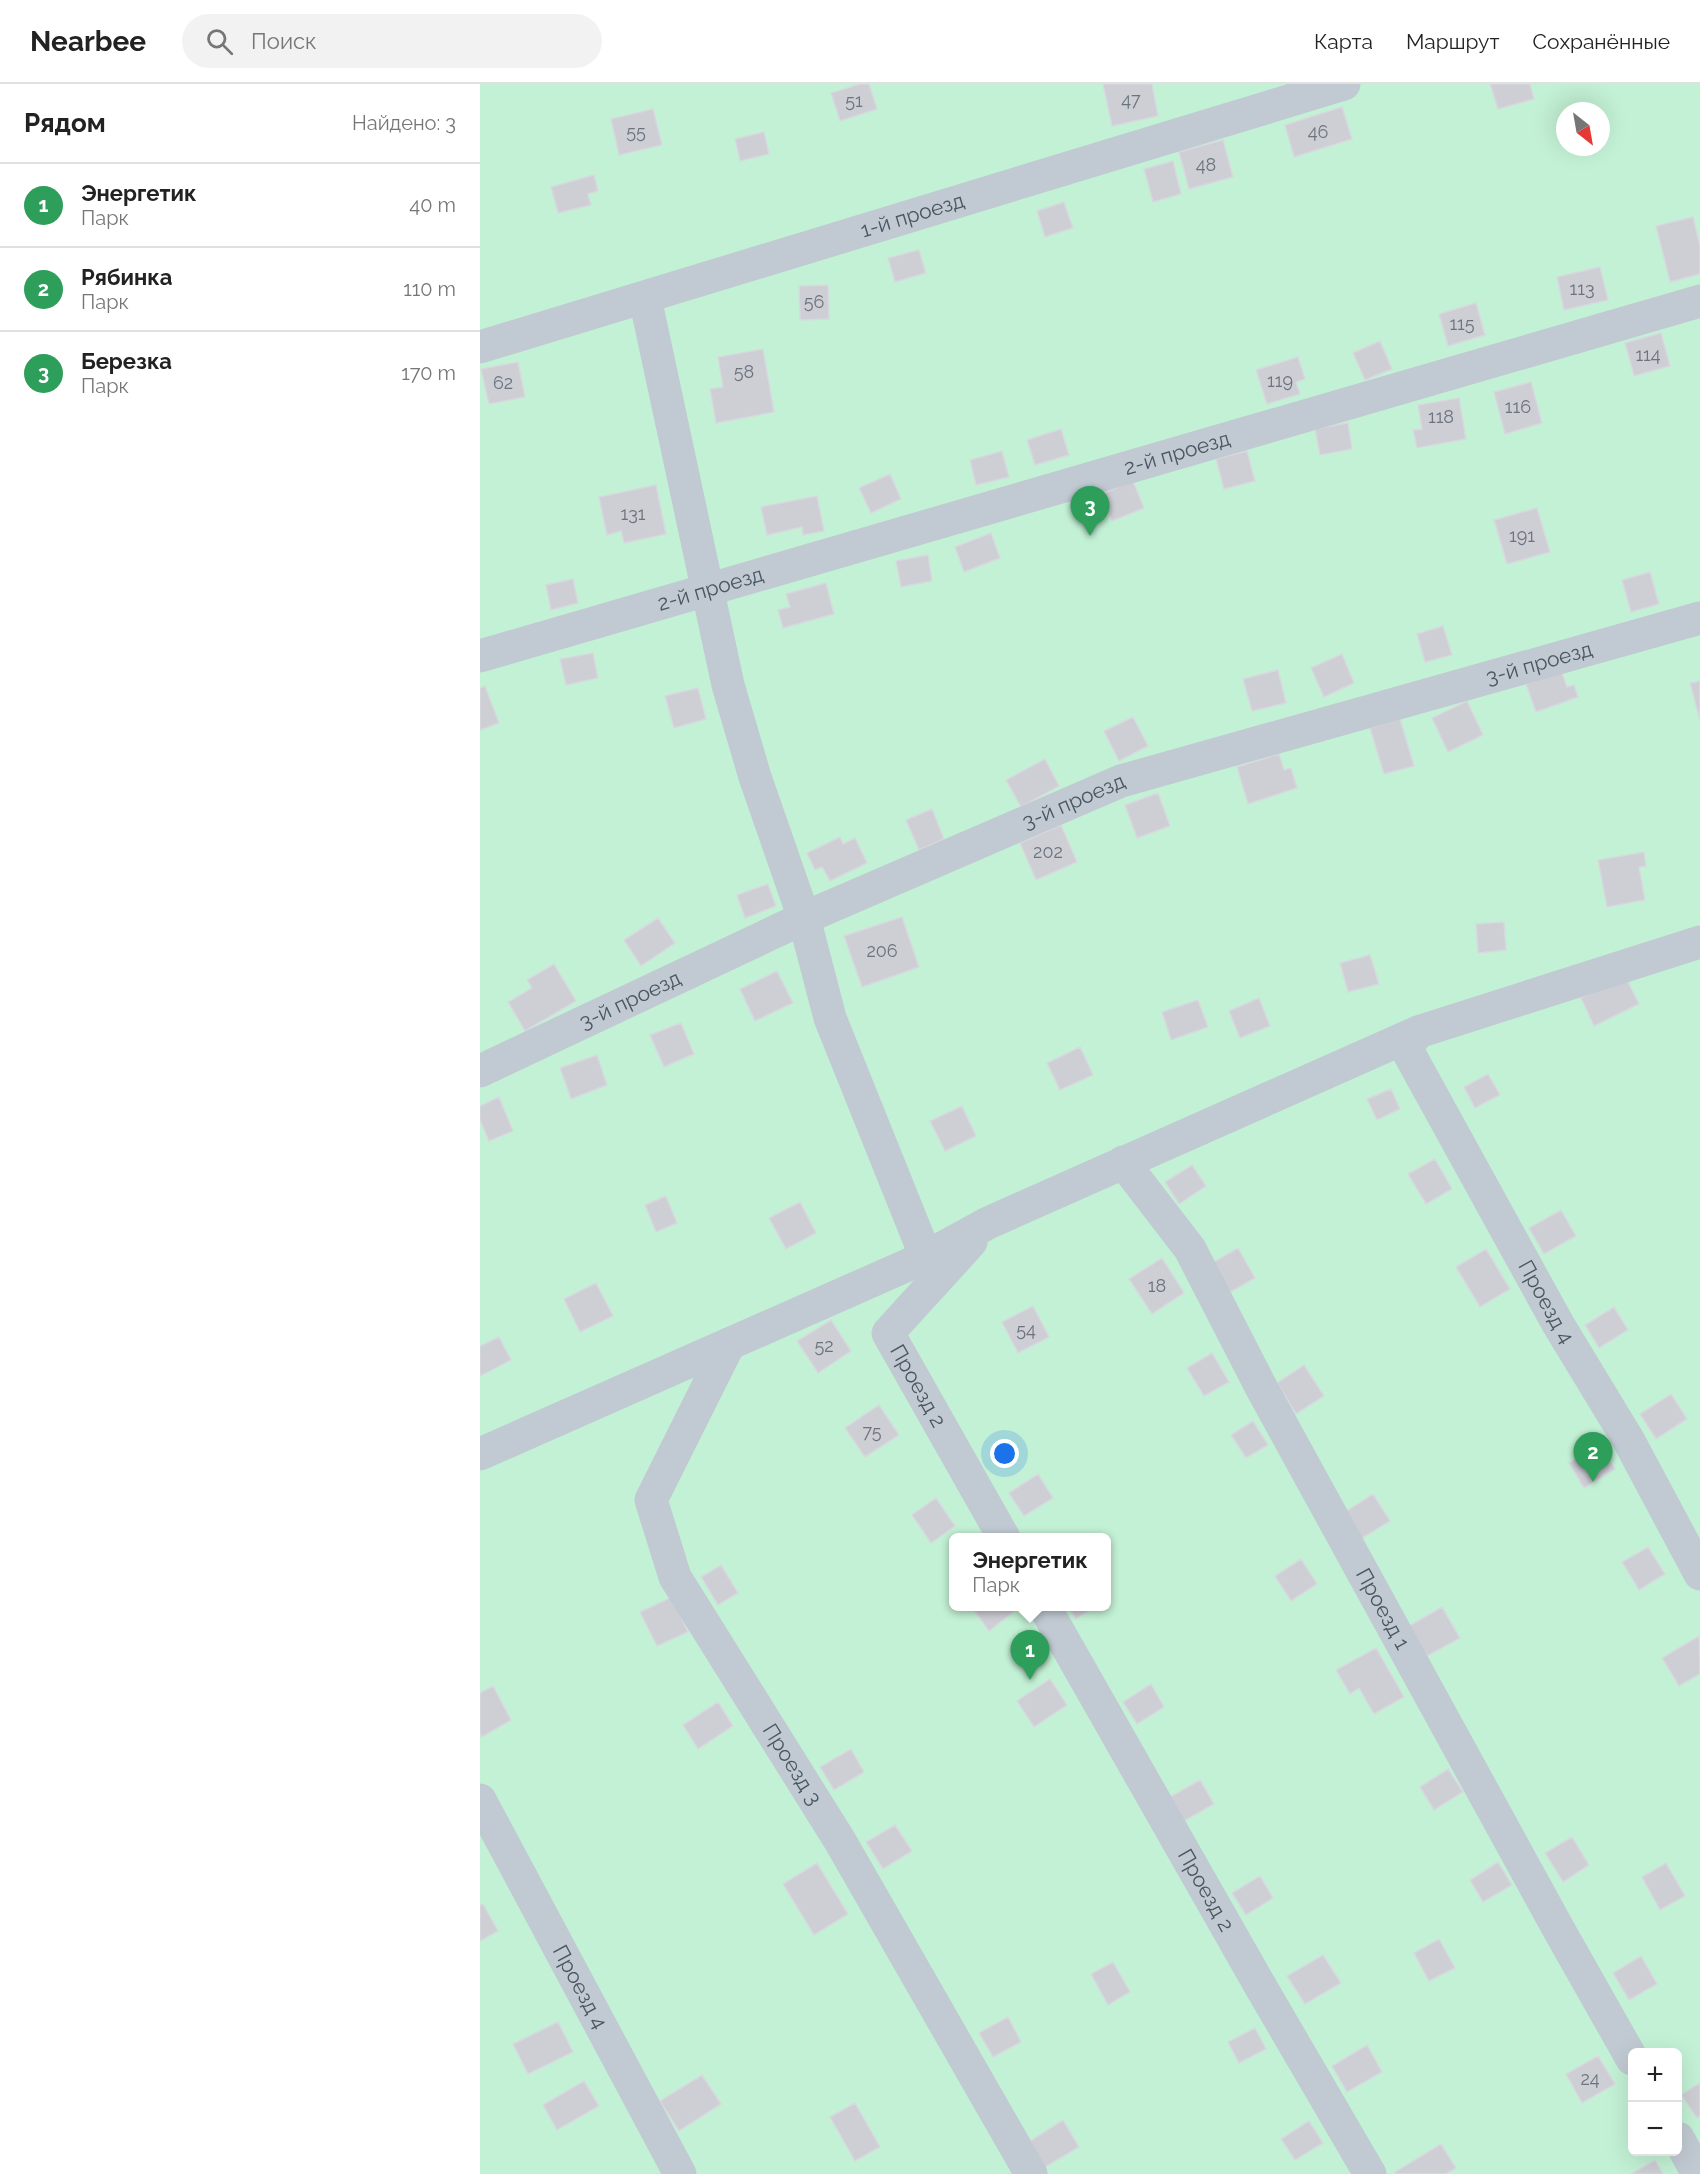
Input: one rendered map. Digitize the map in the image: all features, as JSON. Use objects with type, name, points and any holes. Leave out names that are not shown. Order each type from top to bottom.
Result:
[{"type":"street","name":"1-й проезд","points":[[480,347],[1344,84]]},
{"type":"street","points":[[645,298],[728,685],[740,726],[755,777],[804,918],[830,1018],[926,1257]]},
{"type":"street","name":"2-й проезд","points":[[480,656],[1700,301]]},
{"type":"street","name":"3-й проезд","points":[[480,1071],[804,918],[1121,782],[1700,618]]},
{"type":"street","points":[[480,1454],[926,1257],[988,1222],[1418,1032],[1700,942]]},
{"type":"street","name":"Проезд 4","points":[[1418,1032],[1406,1048],[1558,1324],[1629,1441],[1700,1574]]},
{"type":"street","name":"Проезд 1","points":[[1123,1162],[1190,1249],[1290,1439],[1628,2052]]},
{"type":"street","name":"Проезд 2","points":[[988,1222],[888,1333],[1001,1533]]},
{"type":"street","name":"Проезд 3","points":[[729,1344],[651,1500],[675,1577],[840,1841],[1031,2174]]},
{"type":"street","name":"Проезд 2","points":[[1047,1611],[1370,2174]]},
{"type":"street","name":"Проезд 4","points":[[480,1800],[680,2174]]},
{"type":"street","points":[[1682,2147],[1698,2174]]},
{"type":"green space","points":[[480,84],[1700,84],[1700,2174],[480,2174]]},
{"type":"building","points":[[860,84],[869,84],[877,109],[840,121],[831,93]]},
{"type":"building","points":[[1103,84],[1152,84],[1158,116],[1112,126]]},
{"type":"building","points":[[1490,84],[1530,84],[1534,99],[1498,109]]},
{"type":"building","points":[[1342,107],[1352,139],[1294,157],[1285,125]]},
{"type":"building","points":[[653,109],[662,145],[619,155],[611,119]]},
{"type":"building","points":[[764,132],[769,154],[740,161],[735,139]]},
{"type":"building","points":[[1223,140],[1233,177],[1189,189],[1179,152]]},
{"type":"building","points":[[1173,161],[1181,194],[1153,202],[1144,169]]},
{"type":"building","points":[[594,175],[598,191],[588,194],[591,205],[558,213],[551,187]]},
{"type":"building","points":[[1064,202],[1073,228],[1045,237],[1037,211]]},
{"type":"building","points":[[1693,217],[1700,246],[1700,274],[1670,282],[1656,226]]},
{"type":"building","points":[[919,250],[926,273],[895,282],[888,258]]},
{"type":"building","points":[[1600,267],[1608,300],[1564,310],[1557,277]]},
{"type":"building","points":[[828,285],[829,319],[800,320],[799,286]]},
{"type":"building","points":[[1476,303],[1485,335],[1448,346],[1439,314]]},
{"type":"building","points":[[1661,333],[1670,366],[1634,376],[1625,343]]},
{"type":"building","points":[[1380,341],[1392,369],[1365,380],[1353,353]]},
{"type":"building","points":[[763,349],[774,412],[716,423],[710,389],[723,387],[718,357]]},
{"type":"building","points":[[1298,357],[1305,379],[1296,382],[1300,394],[1267,404],[1256,370]]},
{"type":"building","points":[[518,362],[525,397],[489,404],[481,369]]},
{"type":"building","points":[[1531,382],[1542,423],[1505,434],[1494,392]]},
{"type":"building","points":[[1459,398],[1466,439],[1417,448],[1413,430],[1422,429],[1418,405]]},
{"type":"building","points":[[1348,423],[1352,449],[1320,455],[1315,429]]},
{"type":"building","points":[[1061,429],[1069,455],[1035,465],[1027,440]]},
{"type":"building","points":[[1002,451],[1009,477],[976,485],[970,460]]},
{"type":"building","points":[[1247,451],[1255,481],[1224,489],[1216,459]]},
{"type":"building","points":[[890,474],[901,499],[871,513],[859,488]]},
{"type":"building","points":[[1133,481],[1144,508],[1112,521],[1101,494]]},
{"type":"building","points":[[656,485],[666,534],[624,543],[621,531],[607,535],[599,497]]},
{"type":"building","points":[[817,496],[824,531],[803,535],[802,527],[767,535],[761,507]]},
{"type":"building","points":[[1537,508],[1550,552],[1507,564],[1494,520]]},
{"type":"building","points":[[991,533],[1000,558],[964,572],[955,547]]},
{"type":"building","points":[[928,555],[932,581],[901,587],[896,561]]},
{"type":"building","points":[[1650,572],[1659,604],[1631,612],[1622,580]]},
{"type":"building","points":[[573,579],[578,603],[551,610],[546,585]]},
{"type":"building","points":[[826,583],[834,614],[783,628],[778,610],[790,607],[786,594]]},
{"type":"building","points":[[1443,626],[1452,655],[1425,662],[1417,634]]},
{"type":"building","points":[[593,653],[598,678],[566,685],[560,659]]},
{"type":"building","points":[[1342,654],[1354,683],[1324,697],[1311,668]]},
{"type":"building","points":[[1278,670],[1286,703],[1252,711],[1243,679]]},
{"type":"building","points":[[1561,670],[1567,687],[1574,685],[1578,697],[1536,712],[1526,684]]},
{"type":"building","points":[[1700,681],[1700,720],[1690,683]]},
{"type":"building","points":[[485,686],[499,723],[480,730],[480,688]]},
{"type":"building","points":[[698,688],[706,719],[674,728],[665,696]]},
{"type":"building","points":[[1467,701],[1483,735],[1448,752],[1432,718]]},
{"type":"building","points":[[1133,717],[1148,746],[1119,761],[1104,731]]},
{"type":"building","points":[[1400,719],[1414,766],[1384,774],[1370,728]]},
{"type":"building","points":[[1279,754],[1284,770],[1291,768],[1297,788],[1248,804],[1237,767]]},
{"type":"building","points":[[1045,759],[1059,786],[1021,807],[1006,780]]},
{"type":"building","points":[[1158,793],[1170,826],[1137,838],[1125,805]]},
{"type":"building","points":[[932,809],[944,839],[919,850],[906,820]]},
{"type":"building","points":[[1061,825],[1077,862],[1036,880],[1020,843]]},
{"type":"building","points":[[840,837],[843,844],[855,838],[867,863],[830,881],[822,867],[815,870],[807,853]]},
{"type":"building","points":[[1644,852],[1646,866],[1639,867],[1645,900],[1607,907],[1598,860]]},
{"type":"building","points":[[768,884],[776,906],[745,918],[737,895]]},
{"type":"building","points":[[902,917],[919,967],[862,987],[844,936]]},
{"type":"building","points":[[658,918],[675,943],[641,966],[624,940]]},
{"type":"building","points":[[1504,922],[1506,950],[1478,953],[1476,924]]},
{"type":"building","points":[[1370,955],[1379,984],[1348,992],[1340,963]]},
{"type":"building","points":[[554,964],[576,1001],[525,1031],[508,1002],[532,988],[527,980]]},
{"type":"building","points":[[777,971],[793,1003],[755,1021],[740,989]]},
{"type":"building","points":[[1625,976],[1639,1004],[1594,1026],[1581,998]]},
{"type":"building","points":[[1259,998],[1270,1026],[1240,1038],[1229,1011]]},
{"type":"building","points":[[1198,1000],[1208,1027],[1171,1040],[1162,1012]]},
{"type":"building","points":[[681,1023],[694,1054],[664,1067],[650,1035]]},
{"type":"building","points":[[1080,1047],[1093,1075],[1060,1090],[1047,1063]]},
{"type":"building","points":[[597,1055],[607,1085],[571,1099],[560,1068]]},
{"type":"building","points":[[1488,1074],[1500,1095],[1475,1108],[1464,1087]]},
{"type":"building","points":[[1391,1089],[1400,1109],[1377,1120],[1367,1099]]},
{"type":"building","points":[[499,1097],[513,1131],[489,1141],[480,1120],[480,1106]]},
{"type":"building","points":[[962,1106],[976,1136],[945,1151],[930,1121]]},
{"type":"building","points":[[1435,1159],[1452,1189],[1426,1204],[1408,1174]]},
{"type":"building","points":[[1192,1165],[1206,1186],[1179,1204],[1165,1182]]},
{"type":"building","points":[[666,1196],[677,1223],[656,1232],[645,1205]]},
{"type":"building","points":[[800,1202],[816,1233],[786,1249],[769,1218]]},
{"type":"building","points":[[1561,1210],[1576,1236],[1544,1254],[1529,1228]]},
{"type":"building","points":[[1238,1248],[1255,1278],[1229,1293],[1212,1263]]},
{"type":"building","points":[[1486,1249],[1510,1289],[1480,1307],[1456,1267]]},
{"type":"building","points":[[1162,1258],[1184,1293],[1152,1314],[1129,1279]]},
{"type":"building","points":[[596,1283],[613,1316],[580,1332],[564,1299]]},
{"type":"building","points":[[1033,1306],[1049,1337],[1018,1353],[1002,1322]]},
{"type":"building","points":[[1614,1307],[1628,1330],[1599,1348],[1585,1325]]},
{"type":"building","points":[[831,1320],[851,1351],[818,1373],[797,1341]]},
{"type":"building","points":[[499,1337],[511,1360],[480,1376],[480,1346]]},
{"type":"building","points":[[1212,1353],[1229,1382],[1204,1396],[1187,1368]]},
{"type":"building","points":[[1304,1365],[1324,1396],[1296,1414],[1277,1383]]},
{"type":"building","points":[[1671,1394],[1687,1419],[1656,1439],[1640,1414]]},
{"type":"building","points":[[879,1405],[899,1435],[865,1457],[845,1428]]},
{"type":"building","points":[[1253,1421],[1268,1445],[1246,1458],[1231,1435]]},
{"type":"building","points":[[1600,1443],[1615,1469],[1584,1488],[1569,1463]]},
{"type":"building","points":[[1038,1474],[1053,1498],[1024,1516],[1009,1493]]},
{"type":"building","points":[[1373,1494],[1390,1521],[1359,1540],[1342,1514]]},
{"type":"building","points":[[936,1498],[955,1526],[931,1543],[912,1515]]},
{"type":"building","points":[[1648,1547],[1665,1574],[1639,1590],[1622,1562]]},
{"type":"building","points":[[1301,1559],[1317,1584],[1291,1601],[1275,1576]]},
{"type":"building","points":[[721,1565],[738,1593],[718,1605],[701,1577]]},
{"type":"building","points":[[672,1597],[688,1632],[657,1646],[640,1612]]},
{"type":"building","points":[[1442,1607],[1460,1638],[1427,1656],[1409,1626]]},
{"type":"building","points":[[975,1611],[1015,1611],[989,1631]]},
{"type":"building","points":[[1071,1611],[1088,1611],[1076,1619]]},
{"type":"building","points":[[1699,1636],[1700,1674],[1679,1686],[1662,1658]]},
{"type":"building","points":[[1376,1648],[1404,1697],[1374,1714],[1359,1688],[1350,1694],[1336,1670]]},
{"type":"building","points":[[1050,1679],[1067,1705],[1034,1727],[1017,1701]]},
{"type":"building","points":[[1151,1684],[1164,1707],[1137,1724],[1123,1702]]},
{"type":"building","points":[[493,1686],[511,1720],[482,1737],[480,1733],[480,1693]]},
{"type":"building","points":[[718,1702],[733,1726],[698,1749],[683,1725]]},
{"type":"building","points":[[851,1749],[864,1772],[834,1790],[820,1767]]},
{"type":"building","points":[[1448,1769],[1463,1792],[1434,1810],[1420,1787]]},
{"type":"building","points":[[1200,1780],[1214,1804],[1184,1821],[1170,1797]]},
{"type":"building","points":[[895,1825],[912,1851],[883,1869],[866,1842]]},
{"type":"building","points":[[1572,1837],[1589,1865],[1563,1882],[1545,1853]]},
{"type":"building","points":[[1498,1862],[1512,1885],[1483,1902],[1470,1880]]},
{"type":"building","points":[[817,1863],[848,1914],[814,1935],[783,1884]]},
{"type":"building","points":[[1666,1863],[1685,1896],[1660,1910],[1642,1877]]},
{"type":"building","points":[[1260,1876],[1273,1898],[1246,1915],[1232,1893]]},
{"type":"building","points":[[483,1904],[498,1931],[480,1941],[480,1905]]},
{"type":"building","points":[[1439,1939],[1455,1968],[1429,1981],[1414,1953]]},
{"type":"building","points":[[1323,1955],[1341,1983],[1305,2004],[1287,1976]]},
{"type":"building","points":[[1641,1956],[1657,1984],[1629,2000],[1613,1973]]},
{"type":"building","points":[[1113,1962],[1130,1992],[1108,2005],[1091,1974]]},
{"type":"building","points":[[1008,2017],[1021,2042],[993,2057],[979,2033]]},
{"type":"building","points":[[558,2022],[573,2052],[528,2074],[513,2044]]},
{"type":"building","points":[[1255,2028],[1266,2049],[1239,2063],[1228,2042]]},
{"type":"building","points":[[1367,2045],[1382,2072],[1347,2092],[1332,2066]]},
{"type":"building","points":[[1598,2056],[1615,2084],[1582,2103],[1566,2074]]},
{"type":"building","points":[[702,2075],[721,2104],[679,2131],[660,2101]]},
{"type":"building","points":[[584,2081],[599,2106],[557,2130],[543,2105]]},
{"type":"building","points":[[1700,2083],[1700,2116],[1697,2118],[1682,2094]]},
{"type":"building","points":[[855,2103],[880,2147],[855,2161],[830,2117]]},
{"type":"building","points":[[1063,2120],[1079,2147],[1045,2167],[1030,2141]]},
{"type":"building","points":[[1309,2121],[1323,2143],[1295,2160],[1281,2139]]},
{"type":"building","points":[[1441,2144],[1456,2168],[1446,2174],[1396,2174],[1395,2172]]},
{"type":"building","points":[[1655,2160],[1663,2174],[1631,2174]]},
{"type":"place","name":"Березка","points":[[1090,536]]},
{"type":"place","name":"Рябинка","points":[[1593,1482]]},
{"type":"place","name":"Энергетик","points":[[1030,1680]]}]
